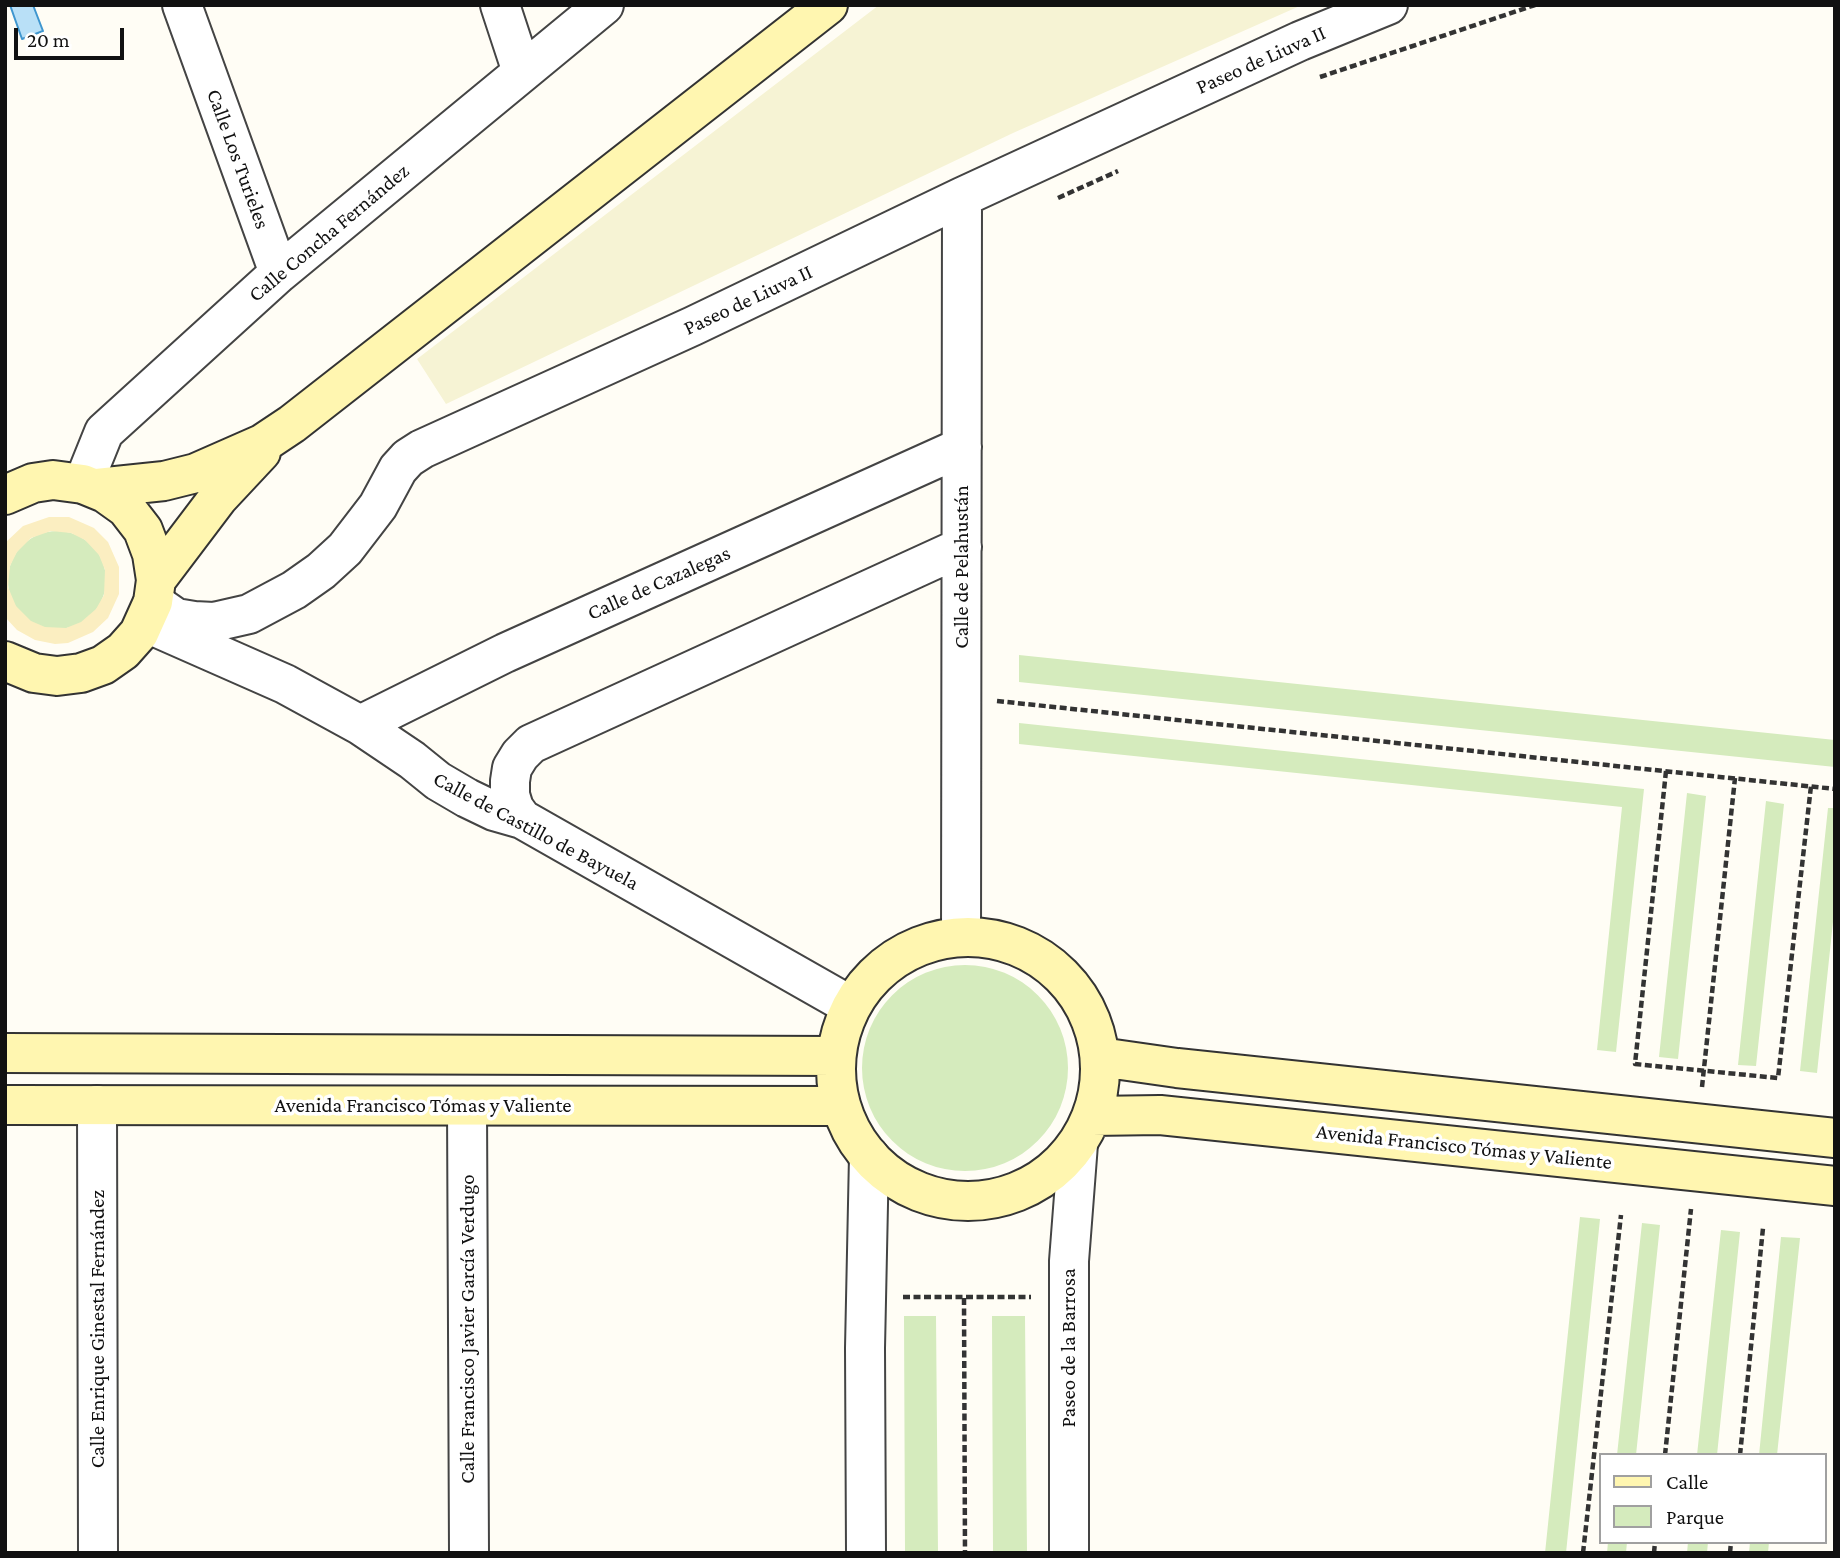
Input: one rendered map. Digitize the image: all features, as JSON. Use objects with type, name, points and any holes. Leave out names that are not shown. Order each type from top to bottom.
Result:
[{"type":"street","name":"Calle Los Turieles","points":[[182,5],[279,273]]},
{"type":"street","points":[[500,5],[522,72]]},
{"type":"street","name":"Calle Concha Fernández","points":[[90,486],[104,432],[279,273],[604,5]]},
{"type":"street","points":[[6,494],[43,481],[63,481],[90,486],[164,481],[196,473],[262,444],[292,424],[828,5]]},
{"type":"street","name":"Paseo de Liuva II","points":[[151,601],[176,618],[194,621],[232,619],[266,606],[303,584],[345,549],[378,506],[398,469],[422,449],[705,320],[962,197],[1300,41],[1388,5]]},
{"type":"street","name":"Calle de Pelahustán","points":[[961,937],[962,197]]},
{"type":"street","points":[[11,669],[69,676],[93,669],[123,651],[151,601],[218,498],[254,459],[292,424]]},
{"type":"street","name":"Calle de Cazalegas","points":[[360,725],[517,648],[962,447]]},
{"type":"street","points":[[90,486],[120,503],[138,522],[150,546],[151,601]]},
{"type":"street","points":[[522,819],[514,808],[510,781],[512,768],[531,744],[962,547]]},
{"type":"street","name":"Calle de Castillo de Bayuela","points":[[151,601],[285,684],[360,725],[438,781],[467,798],[494,811],[522,819],[851,1006]]},
{"type":"street","points":[[961,937],[1001,941],[1020,948],[1054,969],[1080,1000],[1090,1018],[1100,1056],[1098,1096],[1085,1130],[1062,1162],[1033,1183],[1000,1198],[976,1201],[929,1195],[906,1186],[886,1172],[869,1156],[852,1133],[837,1090],[836,1056],[842,1030],[851,1006],[871,979],[897,957],[928,943],[961,937]]},
{"type":"street","points":[[5,1054],[836,1056]]},
{"type":"street","points":[[1100,1056],[1177,1069],[1835,1138]]},
{"type":"street","name":"Avenida Francisco Tómas y Valiente","points":[[5,1105],[841,1106]]},
{"type":"street","name":"Calle Enrique Ginestal Fernández","points":[[97,1105],[98,1553]]},
{"type":"street","name":"Calle Francisco Javier García Verdugo","points":[[467,1106],[468,1553]]},
{"type":"street","name":"Avenida Francisco Tómas y Valiente","points":[[1085,1130],[1160,1115],[1835,1186]]},
{"type":"street","name":"Paseo de la Barrosa","points":[[1069,1553],[1069,1261],[1085,1130]]},
{"type":"street","points":[[866,1553],[865,1348],[869,1156]]},
{"type":"path","points":[[1313,80],[1535,5]]},
{"type":"path","points":[[1058,198],[1119,170]]},
{"type":"path","points":[[1019,704],[1835,789]]},
{"type":"path","points":[[1666,771],[1635,1064],[1778,1078],[1811,786]]},
{"type":"path","points":[[1704,1070],[1735,778]]},
{"type":"path","points":[[1583,1553],[1621,1215]]},
{"type":"path","points":[[1665,1453],[1690,1221]]},
{"type":"path","points":[[1740,1453],[1763,1228]]},
{"type":"path","points":[[892,1297],[1034,1297]]},
{"type":"path","points":[[964,1298],[965,1553]]},
{"type":"shaded area","points":[[879,5],[1302,5],[1013,133],[446,404],[417,359]]},
{"type":"green space","points":[[57,531],[76,535],[91,546],[102,561],[106,580],[102,599],[91,614],[76,625],[57,629],[38,625],[23,614],[12,599],[8,580],[12,561],[23,546],[38,535]]},
{"type":"green space","points":[[1019,655],[1835,740],[1835,767],[1019,682]]},
{"type":"green space","points":[[1019,723],[1644,789],[1616,1052],[1597,1050],[1622,807],[1019,744]]},
{"type":"green space","points":[[1687,793],[1706,796],[1678,1059],[1659,1057]]},
{"type":"green space","points":[[1766,801],[1784,804],[1756,1066],[1738,1065]]},
{"type":"green space","points":[[1828,808],[1835,808],[1835,903],[1817,1073],[1800,1071]]},
{"type":"green space","points":[[965,965],[1004,973],[1022,982],[1038,995],[1051,1011],[1060,1029],[1068,1068],[1060,1107],[1051,1125],[1038,1141],[1022,1154],[1004,1163],[965,1171],[926,1163],[908,1154],[892,1141],[879,1125],[870,1107],[862,1068],[870,1029],[879,1011],[892,995],[908,982],[926,973]]},
{"type":"green space","points":[[1580,1217],[1600,1219],[1566,1553],[1545,1553]]},
{"type":"green space","points":[[1642,1223],[1660,1225],[1636,1453],[1617,1453]]},
{"type":"green space","points":[[1721,1230],[1740,1232],[1717,1453],[1697,1453]]},
{"type":"green space","points":[[1781,1237],[1800,1238],[1777,1453],[1759,1453]]},
{"type":"green space","points":[[904,1316],[936,1316],[938,1553],[905,1553]]},
{"type":"green space","points":[[992,1316],[1025,1316],[1027,1553],[993,1553]]},
{"type":"green space","points":[[1608,1544],[1627,1544],[1626,1553],[1607,1553]]},
{"type":"green space","points":[[1688,1544],[1708,1544],[1707,1553],[1687,1553]]},
{"type":"green space","points":[[1750,1544],[1769,1544],[1768,1553],[1749,1553]]},
{"type":"sand","points":[[49,517],[69,517],[94,528],[108,542],[119,567],[119,594],[108,618],[93,632],[68,643],[55,644],[35,640],[17,630],[5,617],[5,543],[23,526]],"holes":[[[51,531],[71,533],[85,540],[99,555],[105,570],[104,595],[96,609],[81,622],[66,628],[45,627],[31,621],[16,606],[8,587],[10,566],[17,552],[31,538]]]},
{"type":"water","points":[[10,5],[33,5],[43,31],[22,39]]}]
